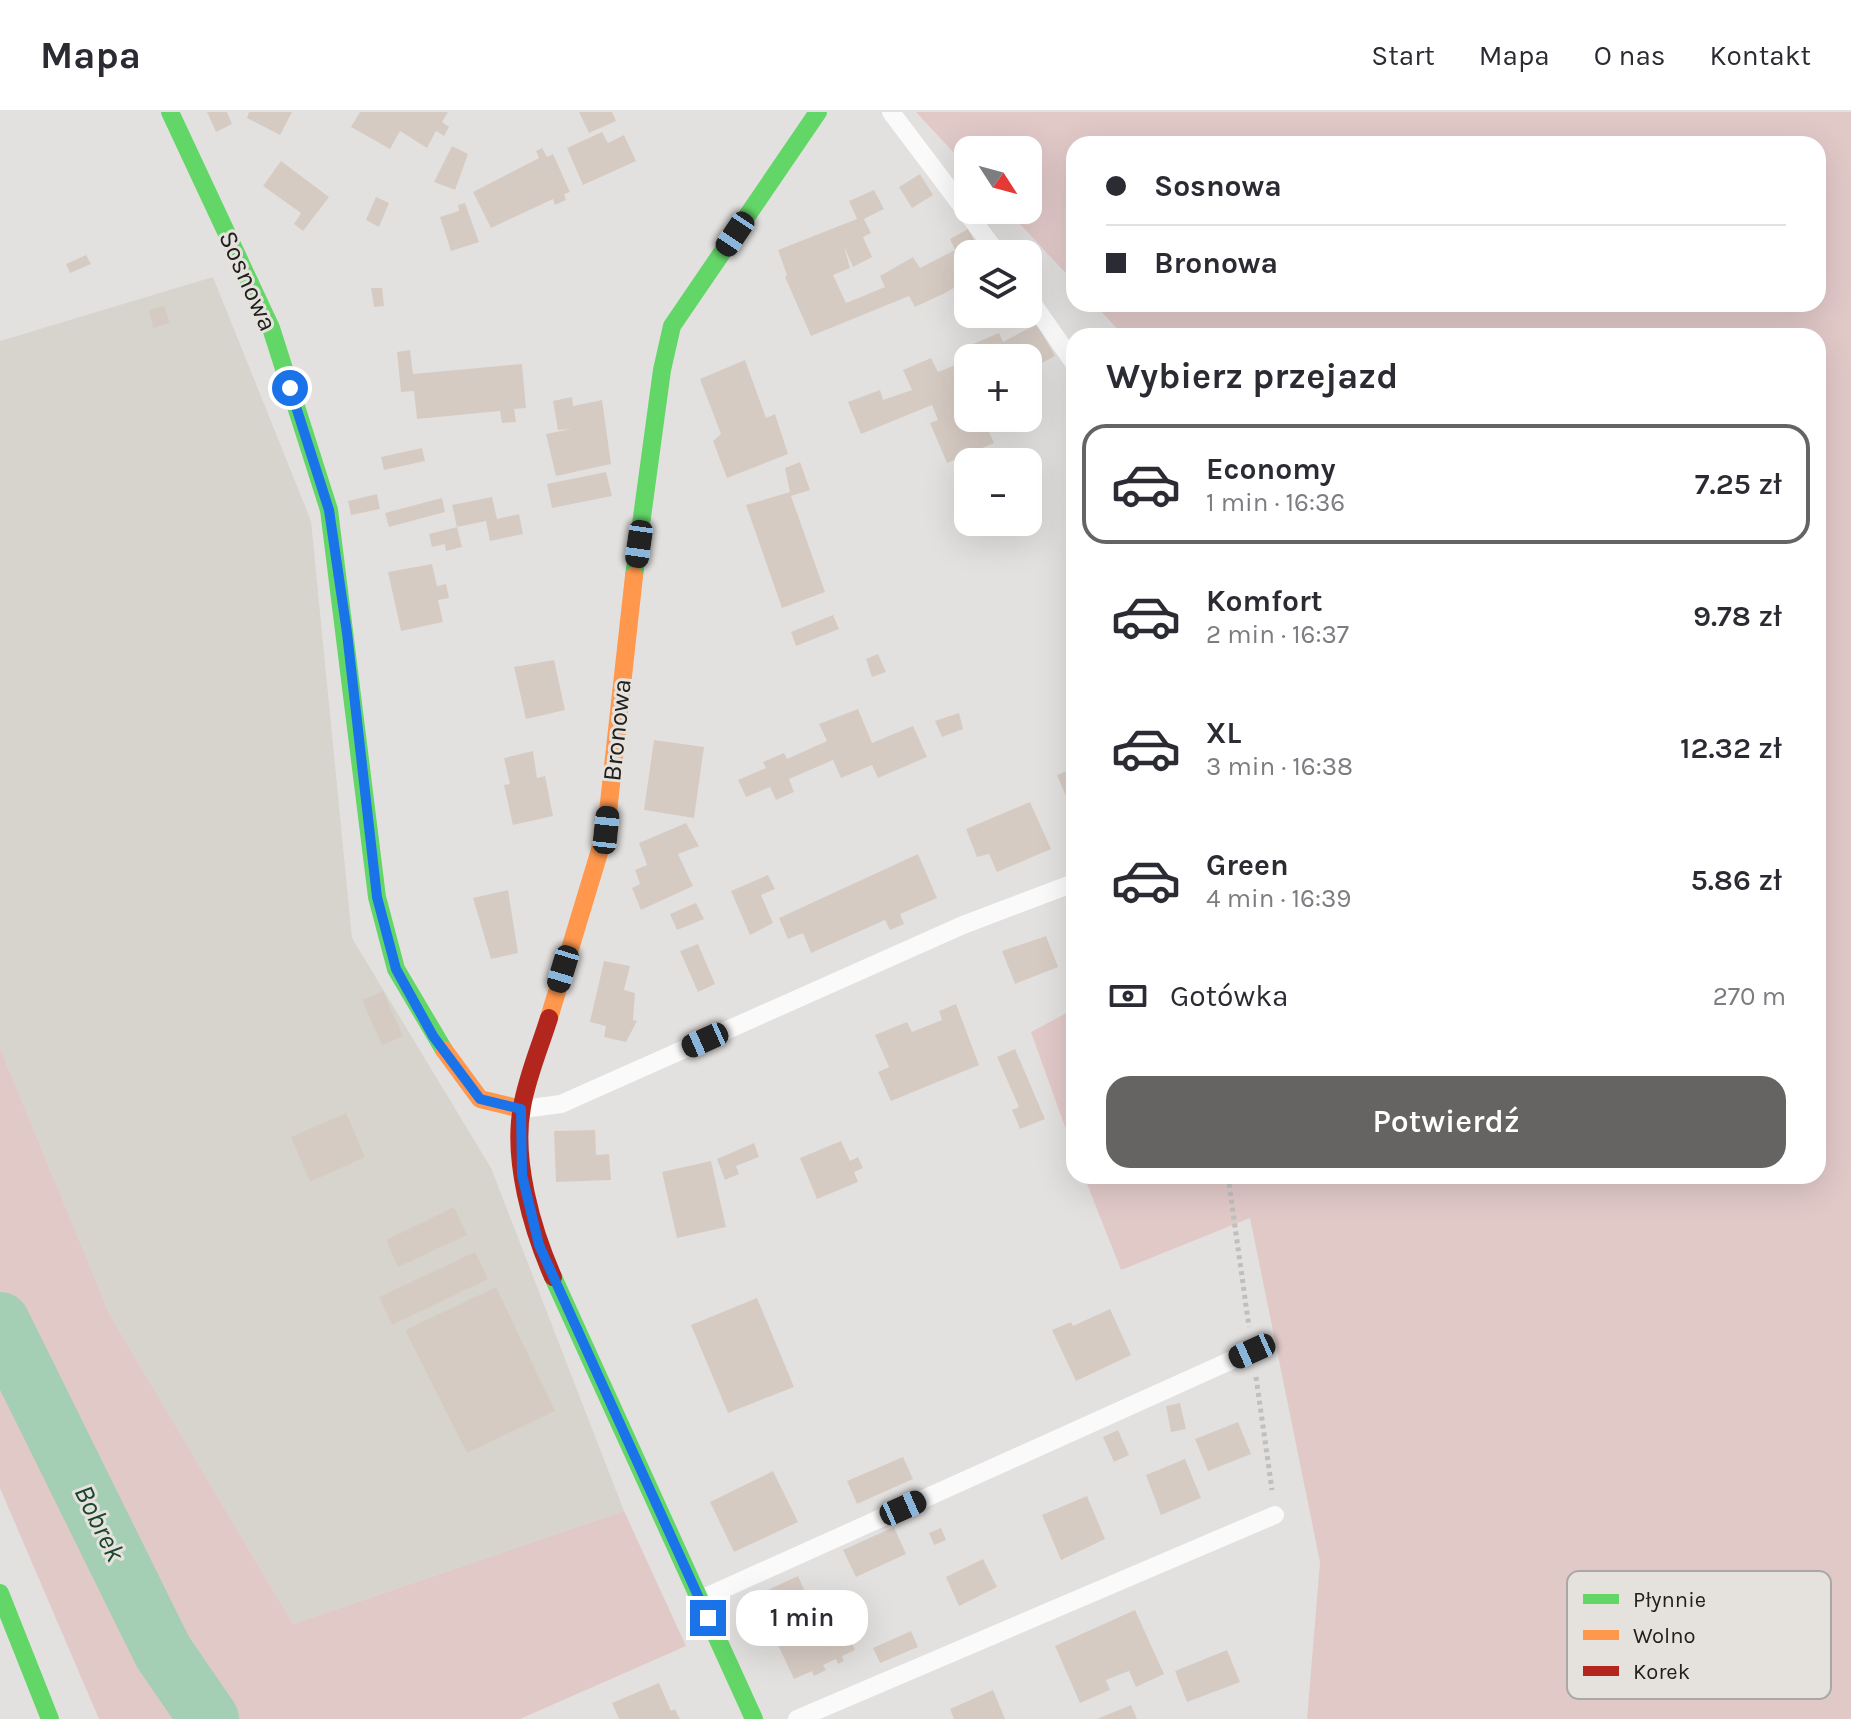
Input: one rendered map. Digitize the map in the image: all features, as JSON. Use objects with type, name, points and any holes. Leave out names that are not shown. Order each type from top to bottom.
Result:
[{"type":"main road","name":"Sosnowa","points":[[170,112],[271,328],[329,510],[347,633],[377,897],[396,969],[433,1036],[480,1099],[521,1109]]},
{"type":"main road","name":"Bronowa","points":[[754,1719],[539,1245],[522,1175],[521,1109],[606,830],[627,631],[662,370],[672,326],[818,112]]},
{"type":"main road","points":[[0,1593],[50,1719]]},
{"type":"lane","points":[[902,116],[988,240]]},
{"type":"lane","points":[[1042,317],[1066,352]]},
{"type":"lane","points":[[521,1109],[561,1104],[963,925],[1066,886]]},
{"type":"lane","points":[[699,1600],[1252,1351]]},
{"type":"lane","points":[[797,1719],[1275,1515]]},
{"type":"shaded area","points":[[916,112],[1851,112],[1851,1719],[1307,1719],[1320,1562],[1250,1218],[1121,1270],[1087,1184],[1826,1184],[1826,328],[1116,328],[1102,312],[1826,312],[1826,136],[1066,136],[1066,273],[1042,248],[1042,240],[1035,240],[1020,224],[1042,224],[1042,136],[954,136],[954,153]]},
{"type":"shaded area","points":[[213,277],[311,521],[352,938],[491,1168],[624,1511],[293,1624],[110,1315],[0,1048],[0,341]]},
{"type":"shaded area","points":[[1066,1013],[1066,1130],[1031,1032]]},
{"type":"shaded area","points":[[0,1048],[110,1315],[293,1624],[624,1511],[686,1646],[520,1719],[99,1719],[0,1488]]},
{"type":"building","points":[[207,112],[227,112],[232,124],[216,132]]},
{"type":"building","points":[[249,112],[292,112],[280,135],[247,118]]},
{"type":"building","points":[[360,112],[448,112],[442,122],[449,127],[444,136],[436,131],[427,148],[400,131],[390,149],[351,127]]},
{"type":"building","points":[[579,112],[612,112],[616,121],[589,133]]},
{"type":"building","points":[[602,132],[608,143],[624,135],[636,161],[583,185],[567,148]]},
{"type":"building","points":[[452,146],[468,154],[455,190],[434,182]]},
{"type":"building","points":[[542,148],[547,157],[553,154],[570,192],[564,194],[566,200],[555,205],[553,199],[491,228],[473,192],[539,158],[536,151]]},
{"type":"building","points":[[281,161],[329,197],[303,231],[294,224],[301,213],[263,186]]},
{"type":"building","points":[[920,174],[933,195],[912,208],[899,187]]},
{"type":"building","points":[[874,190],[884,209],[864,219],[871,233],[863,237],[872,257],[853,267],[844,246],[850,268],[833,275],[846,303],[885,287],[880,276],[913,257],[920,268],[954,251],[954,288],[915,307],[909,296],[811,336],[785,277],[787,275],[778,250],[857,219],[849,201]]},
{"type":"building","points":[[376,197],[389,203],[379,227],[366,220]]},
{"type":"building","points":[[465,203],[479,242],[451,251],[440,217],[459,211],[458,205]]},
{"type":"building","points":[[968,229],[974,240],[954,240],[954,248],[950,239]]},
{"type":"building","points":[[86,255],[91,264],[70,273],[66,264]]},
{"type":"building","points":[[371,288],[382,288],[384,306],[374,307]]},
{"type":"building","points":[[164,306],[170,323],[153,328],[149,310]]},
{"type":"building","points":[[1029,328],[1039,328],[1055,356],[1042,363],[1042,344],[973,344],[999,333],[1003,342]]},
{"type":"building","points":[[410,350],[413,374],[522,364],[526,408],[514,409],[516,422],[502,423],[500,411],[417,419],[414,391],[401,392],[397,352]]},
{"type":"building","points":[[931,358],[938,372],[954,366],[954,432],[989,432],[994,443],[982,448],[954,448],[954,460],[947,463],[930,423],[938,420],[932,405],[861,434],[848,402],[880,390],[883,400],[912,390],[903,370]]},
{"type":"building","points":[[745,360],[766,418],[775,414],[788,454],[727,478],[713,441],[721,434],[700,379]]},
{"type":"building","points":[[572,397],[573,406],[602,400],[611,464],[556,476],[546,434],[571,429],[558,430],[553,401]]},
{"type":"building","points":[[422,448],[425,461],[384,470],[381,457]]},
{"type":"building","points":[[800,462],[810,490],[791,496],[825,592],[782,608],[746,505],[790,492],[785,468]]},
{"type":"building","points":[[606,472],[612,496],[552,508],[547,484]]},
{"type":"building","points":[[377,494],[380,509],[351,515],[348,501]]},
{"type":"building","points":[[492,497],[497,519],[519,514],[523,534],[490,541],[486,521],[457,527],[452,505]]},
{"type":"building","points":[[442,498],[445,512],[389,527],[385,513]]},
{"type":"building","points":[[457,527],[462,547],[446,551],[445,544],[432,547],[429,534]]},
{"type":"building","points":[[432,564],[437,586],[446,584],[449,598],[438,600],[443,622],[401,631],[388,572]]},
{"type":"building","points":[[833,615],[839,629],[796,646],[791,632]]},
{"type":"building","points":[[878,654],[886,672],[872,677],[866,659]]},
{"type":"building","points":[[554,660],[565,710],[526,719],[514,667]]},
{"type":"building","points":[[858,709],[872,743],[913,726],[927,757],[878,778],[872,765],[841,778],[833,760],[789,779],[794,792],[776,800],[770,787],[746,797],[738,780],[766,768],[763,762],[784,753],[787,759],[827,741],[819,724]]},
{"type":"building","points":[[959,713],[963,729],[942,737],[935,721]]},
{"type":"building","points":[[654,740],[704,747],[694,818],[644,810]]},
{"type":"building","points":[[533,751],[537,778],[545,776],[553,816],[513,825],[504,785],[510,784],[504,758]]},
{"type":"building","points":[[1066,771],[1066,796],[1057,775]]},
{"type":"building","points":[[1030,802],[1051,849],[997,872],[989,854],[977,857],[966,829]]},
{"type":"building","points":[[686,823],[699,846],[678,854],[693,886],[641,910],[632,888],[640,884],[635,870],[647,865],[639,843]]},
{"type":"building","points":[[918,854],[937,898],[900,914],[904,924],[890,930],[885,920],[811,953],[803,933],[788,939],[779,918]]},
{"type":"building","points":[[768,875],[775,889],[761,895],[773,923],[750,935],[731,891]]},
{"type":"building","points":[[508,890],[518,953],[491,959],[473,898]]},
{"type":"building","points":[[696,903],[704,919],[677,930],[670,914]]},
{"type":"building","points":[[1046,936],[1058,967],[1015,984],[1002,951]]},
{"type":"building","points":[[698,944],[715,984],[698,992],[680,951]]},
{"type":"building","points":[[604,961],[630,966],[624,990],[635,993],[633,1020],[637,1021],[626,1042],[604,1037],[606,1026],[590,1022]]},
{"type":"building","points":[[383,991],[403,1036],[382,1045],[362,1000]]},
{"type":"building","points":[[956,1004],[979,1065],[891,1101],[878,1072],[889,1067],[875,1035],[907,1022],[912,1032],[942,1020],[939,1011]]},
{"type":"building","points":[[1015,1049],[1045,1119],[1020,1129],[1012,1110],[1019,1107],[997,1057]]},
{"type":"building","points":[[346,1113],[365,1157],[310,1182],[291,1137]]},
{"type":"building","points":[[595,1130],[596,1155],[609,1154],[611,1180],[556,1182],[554,1131]]},
{"type":"building","points":[[841,1141],[850,1161],[858,1157],[863,1168],[854,1172],[858,1182],[817,1199],[800,1158]]},
{"type":"building","points":[[754,1143],[759,1157],[736,1166],[739,1174],[725,1180],[717,1159]]},
{"type":"building","points":[[711,1161],[726,1227],[677,1238],[662,1172]]},
{"type":"building","points":[[454,1207],[467,1235],[398,1267],[386,1240]]},
{"type":"building","points":[[475,1252],[488,1279],[392,1325],[379,1297]]},
{"type":"building","points":[[496,1287],[555,1411],[467,1453],[405,1330]]},
{"type":"building","points":[[757,1298],[794,1387],[728,1413],[691,1325]]},
{"type":"building","points":[[1110,1309],[1131,1355],[1076,1381],[1052,1330],[1071,1322],[1073,1326]]},
{"type":"building","points":[[1180,1403],[1186,1429],[1171,1432],[1166,1406]]},
{"type":"building","points":[[1238,1422],[1251,1454],[1208,1471],[1195,1439]]},
{"type":"building","points":[[1118,1430],[1129,1455],[1114,1462],[1103,1437]]},
{"type":"building","points":[[903,1457],[913,1479],[857,1504],[847,1481]]},
{"type":"building","points":[[1185,1459],[1201,1498],[1161,1515],[1146,1475]]},
{"type":"building","points":[[773,1471],[798,1522],[734,1552],[710,1502]]},
{"type":"building","points":[[1087,1496],[1105,1539],[1061,1560],[1042,1515]]},
{"type":"building","points":[[894,1527],[906,1554],[856,1577],[843,1550]]},
{"type":"building","points":[[941,1528],[946,1540],[934,1545],[929,1533]]},
{"type":"building","points":[[983,1559],[997,1587],[959,1606],[946,1577]]},
{"type":"building","points":[[798,1576],[809,1601],[821,1595],[829,1611],[817,1617],[831,1646],[849,1637],[855,1650],[842,1656],[844,1661],[838,1664],[836,1659],[823,1665],[826,1670],[814,1676],[812,1671],[794,1679],[755,1596]]},
{"type":"building","points":[[1135,1610],[1164,1674],[1136,1687],[1129,1671],[1106,1680],[1110,1690],[1080,1703],[1055,1646]]},
{"type":"building","points":[[911,1631],[918,1647],[880,1663],[873,1648]]},
{"type":"building","points":[[1227,1650],[1240,1682],[1187,1702],[1175,1671]]},
{"type":"building","points":[[659,1683],[671,1711],[675,1709],[680,1719],[619,1719],[612,1703]]},
{"type":"building","points":[[993,1690],[1005,1719],[954,1719],[950,1709]]},
{"type":"building","points":[[1131,1705],[1137,1719],[1097,1719]]},
{"type":"waterway","name":"Bobrek","points":[[0,1322],[163,1652],[209,1719]]},
{"type":"traffic: fast","points":[[170,112],[271,328],[329,510],[377,897],[396,969],[444,1050]]},
{"type":"traffic: fast","points":[[634,576],[662,370],[672,326],[818,112]]},
{"type":"traffic: fast","points":[[553,1277],[754,1719]]},
{"type":"traffic: fast","points":[[0,1593],[50,1719]]},
{"type":"traffic: slow","points":[[549,1018],[606,830],[634,576]]},
{"type":"traffic: slow","points":[[444,1050],[480,1099],[521,1109]]},
{"type":"traffic: jam","points":[[549,1018],[524,1096],[520,1149],[531,1216],[553,1277]]},
{"type":"route","points":[[290,388],[329,510],[347,633],[377,897],[396,969],[433,1036],[480,1099],[521,1109],[522,1175],[539,1245],[708,1618]]}]
